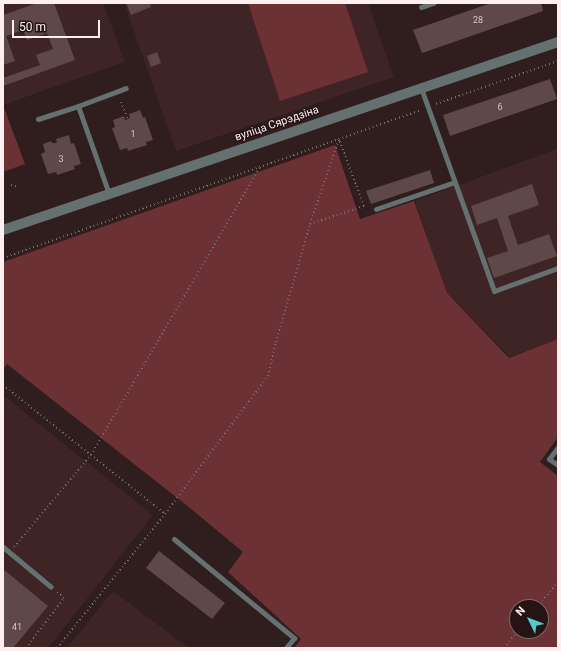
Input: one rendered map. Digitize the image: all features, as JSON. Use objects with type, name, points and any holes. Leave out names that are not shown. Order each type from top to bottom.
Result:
[{"type":"street","name":"вуліца Сярэдзіна","points":[[3,230],[558,42]]},
{"type":"lane","points":[[421,7],[432,3]]},
{"type":"lane","points":[[38,119],[126,88]]},
{"type":"lane","points":[[421,88],[494,290],[558,268]]},
{"type":"lane","points":[[78,106],[109,194]]},
{"type":"lane","points":[[376,209],[455,182]]},
{"type":"lane","points":[[558,447],[549,459],[558,466]]},
{"type":"lane","points":[[174,539],[294,638],[286,648]]},
{"type":"lane","points":[[3,546],[51,587]]},
{"type":"path","points":[[3,258],[558,61]]},
{"type":"path","points":[[121,102],[128,119]]},
{"type":"path","points":[[310,224],[364,206],[339,139]]},
{"type":"path","points":[[57,648],[165,514],[268,376],[276,342],[310,224],[339,139]]},
{"type":"path","points":[[10,552],[91,455],[261,166]]},
{"type":"path","points":[[11,185],[18,187]]},
{"type":"path","points":[[3,384],[165,514]]},
{"type":"path","points":[[544,599],[558,582]]},
{"type":"path","points":[[26,648],[64,598],[51,587]]},
{"type":"path","points":[[504,648],[511,639]]},
{"type":"shaded area","points":[[3,3],[103,3],[125,62],[3,105]]},
{"type":"shaded area","points":[[124,3],[368,3],[394,77],[176,151]]},
{"type":"shaded area","points":[[248,3],[345,3],[368,72],[280,101]]},
{"type":"shaded area","points":[[3,105],[25,164],[3,172]]},
{"type":"shaded area","points":[[335,145],[360,219],[414,201],[447,293],[509,358],[558,339],[558,437],[540,462],[558,476],[558,648],[294,648],[301,639],[228,572],[243,552],[190,508],[7,364],[3,369],[3,262]]},
{"type":"shaded area","points":[[557,149],[558,339],[510,357],[446,292],[415,201]]},
{"type":"shaded area","points":[[3,395],[153,515],[48,648],[3,648]]},
{"type":"shaded area","points":[[113,591],[189,648],[67,648]]},
{"type":"building","points":[[37,3],[54,3],[75,60],[3,86],[3,78],[40,65],[36,55],[53,49],[47,33],[27,40],[23,30],[6,36],[15,61],[3,65],[3,15]]},
{"type":"building","points":[[126,3],[150,3],[151,7],[131,15]]},
{"type":"building","points":[[491,3],[541,3],[543,11],[422,53],[413,30]]},
{"type":"building","points":[[157,52],[161,63],[151,67],[147,56]]},
{"type":"building","points":[[550,79],[557,99],[450,136],[443,115]]},
{"type":"building","points":[[140,110],[143,118],[145,117],[153,140],[146,142],[147,145],[128,151],[127,148],[120,150],[112,128],[115,127],[113,120],[124,116],[125,120],[130,118],[129,114]]},
{"type":"building","points":[[69,135],[71,144],[74,143],[81,164],[74,166],[75,169],[57,175],[56,172],[48,174],[41,154],[45,152],[43,144],[51,141],[52,143],[55,143],[57,142],[56,139]]},
{"type":"building","points":[[430,170],[434,183],[371,204],[366,191]]},
{"type":"building","points":[[532,184],[539,205],[508,216],[518,245],[549,234],[557,256],[494,278],[487,258],[508,251],[497,218],[477,225],[471,206]]},
{"type":"building","points":[[159,551],[225,603],[212,619],[146,568]]},
{"type":"building","points":[[3,569],[48,606],[13,648],[3,648]]}]
